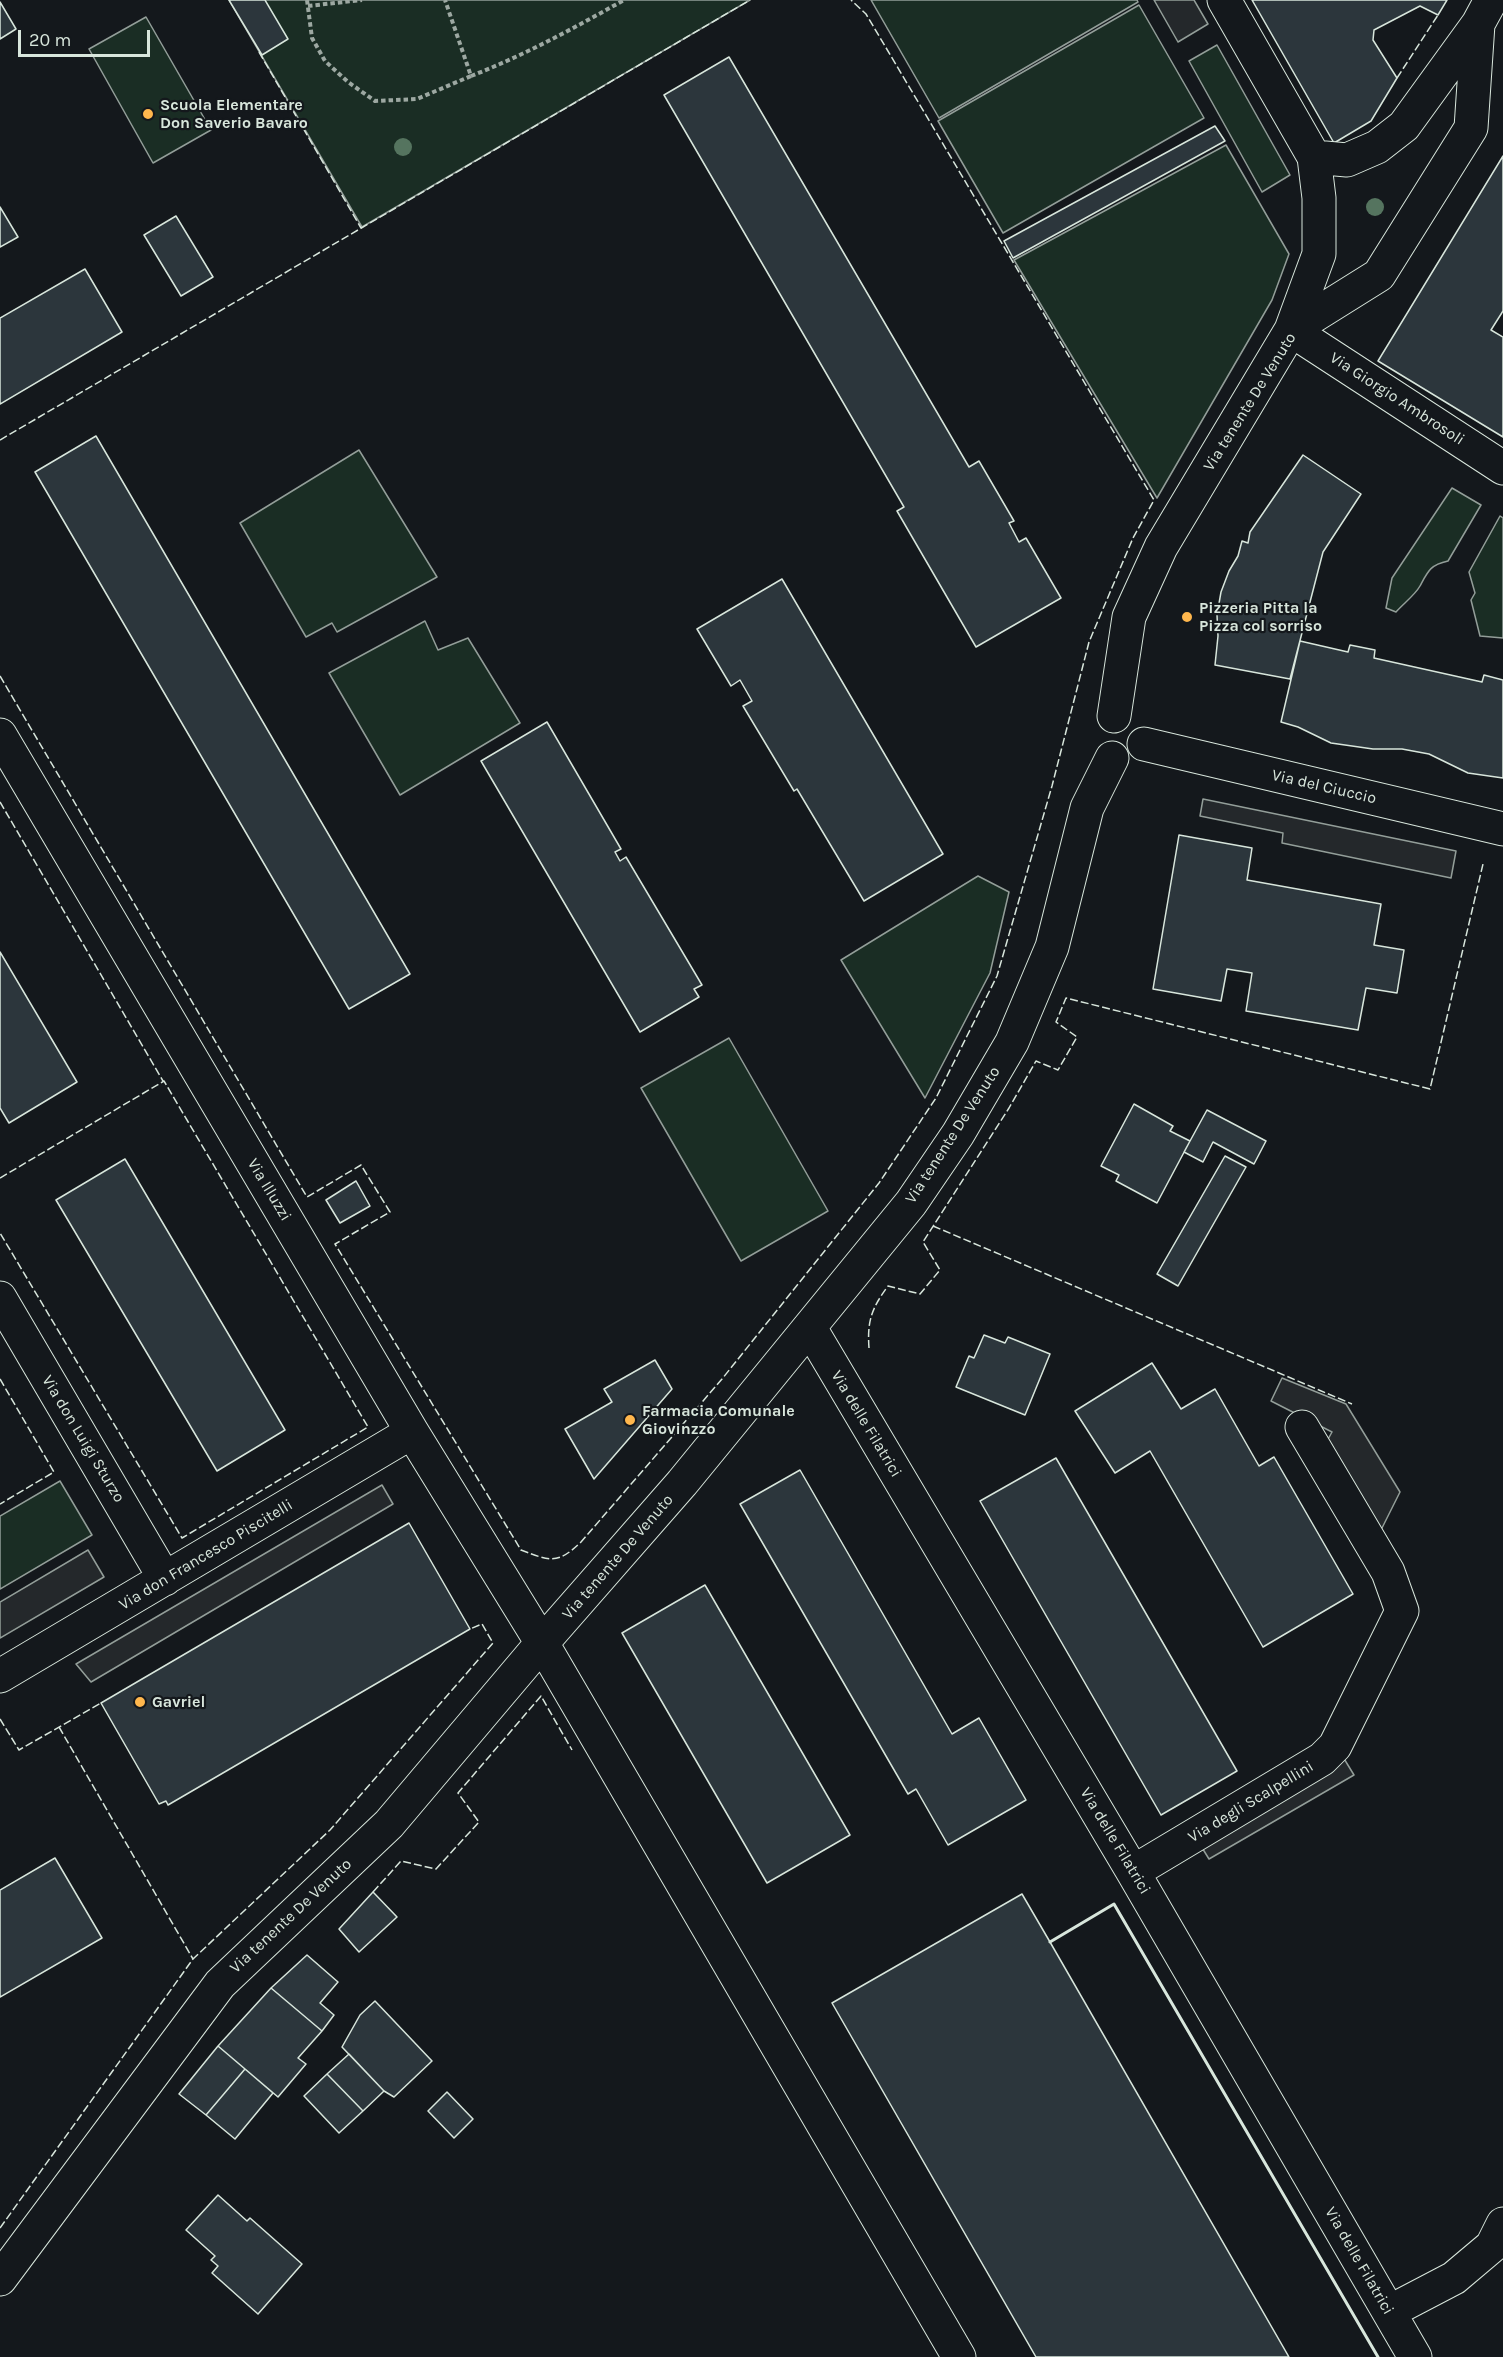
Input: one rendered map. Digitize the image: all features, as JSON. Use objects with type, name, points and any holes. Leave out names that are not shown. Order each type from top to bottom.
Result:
[{"type":"street","points":[[1224,0],[1314,157],[1319,198],[1319,254],[1291,330]]},
{"type":"street","points":[[1314,157],[1347,160],[1377,147],[1404,126],[1484,12]]},
{"type":"street","name":"Via tenente De Venuto","points":[[1114,716],[1130,617],[1161,547],[1291,330],[1379,275],[1471,128],[1484,12]]},
{"type":"street","name":"Via Giorgio Ambrosoli","points":[[1291,330],[1503,468]]},
{"type":"street","points":[[1129,715],[1141,724],[1146,737],[1144,744],[1142,751],[1131,759],[1119,760],[1112,758],[1103,749],[1100,737],[1104,725],[1114,716],[1129,715]]},
{"type":"street","name":"Via Illuzzi","points":[[0,735],[412,1432],[542,1643],[959,2357]]},
{"type":"street","name":"Via del Ciuccio","points":[[1144,744],[1503,829]]},
{"type":"street","name":"Via tenente De Venuto","points":[[0,2279],[220,1984],[389,1824],[542,1643],[682,1483],[911,1203],[958,1134],[1011,1042],[1052,947],[1087,808],[1112,758]]},
{"type":"street","name":"Via don Luigi Sturzo","points":[[0,1298],[165,1579]]},
{"type":"street","name":"Via delle Filatrici","points":[[810,1328],[1133,1872],[1415,2357]]},
{"type":"street","name":"Via degli Scalpellini","points":[[1133,1872],[1322,1759],[1335,1746],[1402,1611],[1388,1572],[1302,1427]]},
{"type":"street","name":"Via don Francesco Piscitelli","points":[[0,1676],[412,1432]]},
{"type":"street","points":[[1389,2312],[1454,2278],[1492,2246],[1503,2224]]},
{"type":"path","points":[[307,0],[312,38],[325,61],[375,100],[417,99],[514,60],[624,0]]},
{"type":"path","points":[[308,6],[362,0]]},
{"type":"path","points":[[445,0],[471,76]]},
{"type":"green space","points":[[229,0],[750,0],[362,227]]},
{"type":"green space","points":[[871,0],[1137,0],[1138,2],[939,118]]},
{"type":"green space","points":[[1139,5],[1204,118],[1003,233],[938,121]]},
{"type":"green space","points":[[146,17],[211,130],[153,163],[89,49]]},
{"type":"green space","points":[[1217,45],[1290,175],[1262,192],[1189,61]]},
{"type":"green space","points":[[1226,145],[1289,254],[1272,300],[1157,498],[1014,260]]},
{"type":"green space","points":[[359,450],[437,577],[337,632],[332,623],[306,637],[240,523]]},
{"type":"green space","points":[[1452,488],[1481,505],[1448,561],[1430,569],[1415,593],[1396,612],[1386,608],[1392,578]]},
{"type":"green space","points":[[1500,516],[1503,518],[1503,638],[1480,636],[1471,600],[1475,593],[1469,572]]},
{"type":"green space","points":[[425,621],[438,650],[468,638],[520,723],[400,795],[329,673]]},
{"type":"green space","points":[[978,876],[1009,892],[990,973],[925,1098],[841,960]]},
{"type":"green space","points":[[729,1038],[828,1211],[741,1261],[641,1088]]},
{"type":"green space","points":[[60,1481],[92,1535],[0,1589],[0,1516]]},
{"type":"shaded area","points":[[1154,0],[1194,0],[1208,24],[1178,42]]},
{"type":"shaded area","points":[[1203,799],[1456,851],[1451,878],[1282,843],[1283,833],[1200,816]]},
{"type":"shaded area","points":[[1282,1378],[1346,1404],[1400,1492],[1381,1530],[1327,1441],[1332,1432],[1271,1401]]},
{"type":"shaded area","points":[[382,1485],[393,1504],[91,1682],[76,1664]]},
{"type":"shaded area","points":[[88,1550],[104,1577],[0,1638],[0,1602]]},
{"type":"shaded area","points":[[1343,1757],[1354,1775],[1209,1859],[1201,1846]]},
{"type":"building","points":[[229,0],[265,0],[288,39],[262,55]]},
{"type":"building","points":[[1252,0],[1447,0],[1438,15],[1420,6],[1374,30],[1373,40],[1397,78],[1371,121],[1334,143]]},
{"type":"building","points":[[0,2],[16,29],[0,39]]},
{"type":"building","points":[[729,57],[969,467],[979,461],[1014,521],[1009,523],[1019,542],[1026,538],[1061,598],[976,647],[897,511],[904,507],[664,95]]},
{"type":"building","points":[[1215,126],[1225,141],[1013,258],[1004,241]]},
{"type":"building","points":[[1503,156],[1503,311],[1491,330],[1503,337],[1503,437],[1378,361]]},
{"type":"building","points":[[0,207],[18,237],[0,247]]},
{"type":"building","points":[[176,216],[213,277],[181,296],[144,235]]},
{"type":"building","points":[[85,269],[122,332],[0,404],[0,318]]},
{"type":"building","points":[[96,436],[410,974],[349,1009],[35,472]]},
{"type":"building","points":[[1303,455],[1361,494],[1323,552],[1290,679],[1215,665],[1218,636],[1217,615],[1221,592],[1229,571],[1238,556],[1242,541],[1248,543],[1250,532]]},
{"type":"building","points":[[782,579],[943,854],[864,901],[797,789],[794,791],[743,706],[752,701],[740,680],[731,686],[697,629]]},
{"type":"building","points":[[1300,641],[1348,652],[1350,645],[1375,650],[1374,658],[1482,682],[1484,675],[1503,680],[1503,778],[1468,773],[1429,754],[1402,749],[1373,749],[1331,743],[1298,727],[1281,722]]},
{"type":"building","points":[[547,722],[621,849],[615,852],[620,861],[626,857],[702,985],[694,989],[699,997],[640,1032],[481,761]]},
{"type":"building","points":[[1179,835],[1252,848],[1247,880],[1381,904],[1374,945],[1404,950],[1397,993],[1366,988],[1358,1030],[1246,1011],[1252,973],[1227,969],[1221,1001],[1153,989]]},
{"type":"building","points":[[0,952],[77,1082],[9,1123],[0,1108]]},
{"type":"building","points":[[1134,1104],[1173,1126],[1170,1131],[1190,1141],[1157,1203],[1116,1181],[1119,1175],[1101,1166]]},
{"type":"building","points":[[1207,1110],[1266,1141],[1254,1164],[1213,1142],[1203,1162],[1184,1152]]},
{"type":"building","points":[[1225,1156],[1246,1167],[1178,1286],[1157,1274]]},
{"type":"building","points":[[125,1159],[285,1430],[217,1471],[56,1200]]},
{"type":"building","points":[[356,1181],[370,1206],[340,1223],[326,1200]]},
{"type":"building","points":[[984,1335],[1005,1343],[1008,1337],[1050,1354],[1025,1415],[956,1387],[969,1356],[974,1358]]},
{"type":"building","points":[[655,1360],[672,1389],[594,1479],[565,1429],[612,1402],[604,1389]]},
{"type":"building","points":[[1152,1363],[1181,1409],[1215,1389],[1259,1466],[1274,1457],[1353,1594],[1263,1647],[1150,1451],[1115,1473],[1075,1411]]},
{"type":"building","points":[[1056,1458],[1237,1771],[1161,1815],[980,1501]]},
{"type":"building","points":[[800,1470],[952,1734],[979,1718],[1026,1800],[948,1845],[916,1789],[908,1794],[740,1504]]},
{"type":"building","points":[[409,1523],[470,1629],[168,1805],[166,1801],[159,1804],[101,1703]]},
{"type":"building","points":[[705,1585],[850,1835],[767,1883],[622,1633]]},
{"type":"building","points":[[55,1858],[102,1938],[0,1997],[0,1890]]},
{"type":"building","points":[[373,1892],[397,1917],[359,1952],[339,1929]]},
{"type":"building","points":[[1022,1894],[1289,2357],[1036,2357],[832,2003]]},
{"type":"building","points":[[307,1955],[338,1982],[320,2003],[334,2015],[322,2031],[271,1988]]},
{"type":"building","points":[[271,1988],[322,2031],[298,2058],[306,2064],[278,2097],[218,2046]]},
{"type":"building","points":[[375,2001],[432,2061],[394,2097],[384,2091],[342,2047],[360,2015]]},
{"type":"building","points":[[218,2046],[245,2069],[206,2115],[179,2094]]},
{"type":"building","points":[[349,2054],[384,2091],[363,2111],[327,2074]]},
{"type":"building","points":[[245,2069],[273,2093],[235,2139],[206,2115]]},
{"type":"building","points":[[327,2074],[363,2111],[339,2133],[304,2096]]},
{"type":"building","points":[[447,2092],[473,2119],[454,2138],[428,2111]]},
{"type":"building","points":[[218,2195],[247,2221],[250,2218],[302,2264],[258,2314],[212,2273],[218,2266],[211,2260],[215,2256],[186,2230]]},
{"type":"fence","points":[[0,440],[750,0]]},
{"type":"fence","points":[[0,676],[307,1197],[361,1165],[390,1212],[335,1244],[521,1550],[539,1557],[553,1559],[566,1554],[581,1542],[722,1379],[879,1183],[936,1098],[997,976],[1052,786],[1089,642],[1133,538],[1154,500],[866,14],[851,0]]},
{"type":"fence","points":[[1397,78],[1438,15]]},
{"type":"fence","points":[[259,52],[361,228]]},
{"type":"fence","points":[[0,802],[163,1081]]},
{"type":"fence","points":[[869,1348],[872,1315],[888,1286],[920,1294],[940,1270],[923,1242],[1009,1108],[1036,1061],[1058,1070],[1077,1037],[1056,1022],[1066,998],[1430,1089],[1483,864]]},
{"type":"fence","points":[[0,1178],[164,1081],[368,1427],[182,1538],[0,1233]]},
{"type":"fence","points":[[933,1226],[1352,1404]]},
{"type":"fence","points":[[0,1379],[54,1472],[0,1504]]},
{"type":"fence","points":[[0,2228],[193,1959],[330,1830],[493,1643],[482,1624],[470,1629]]},
{"type":"fence","points":[[373,1892],[401,1861],[436,1869],[479,1822],[458,1793],[541,1696],[572,1750]]},
{"type":"fence","points":[[0,1719],[19,1750],[101,1703]]},
{"type":"fence","points":[[59,1727],[193,1959]]},
{"type":"wall","points":[[1050,1942],[1114,1904],[1378,2357]]},
{"type":"place","name":"Scuola Elementare Don Saverio Bavaro","points":[[148,114]]},
{"type":"place","name":"Pizzeria Pitta la Pizza col sorriso","points":[[1187,617]]},
{"type":"place","name":"Farmacia Comunale Giovinzzo","points":[[630,1420]]},
{"type":"place","name":"Gavriel","points":[[140,1702]]}]
